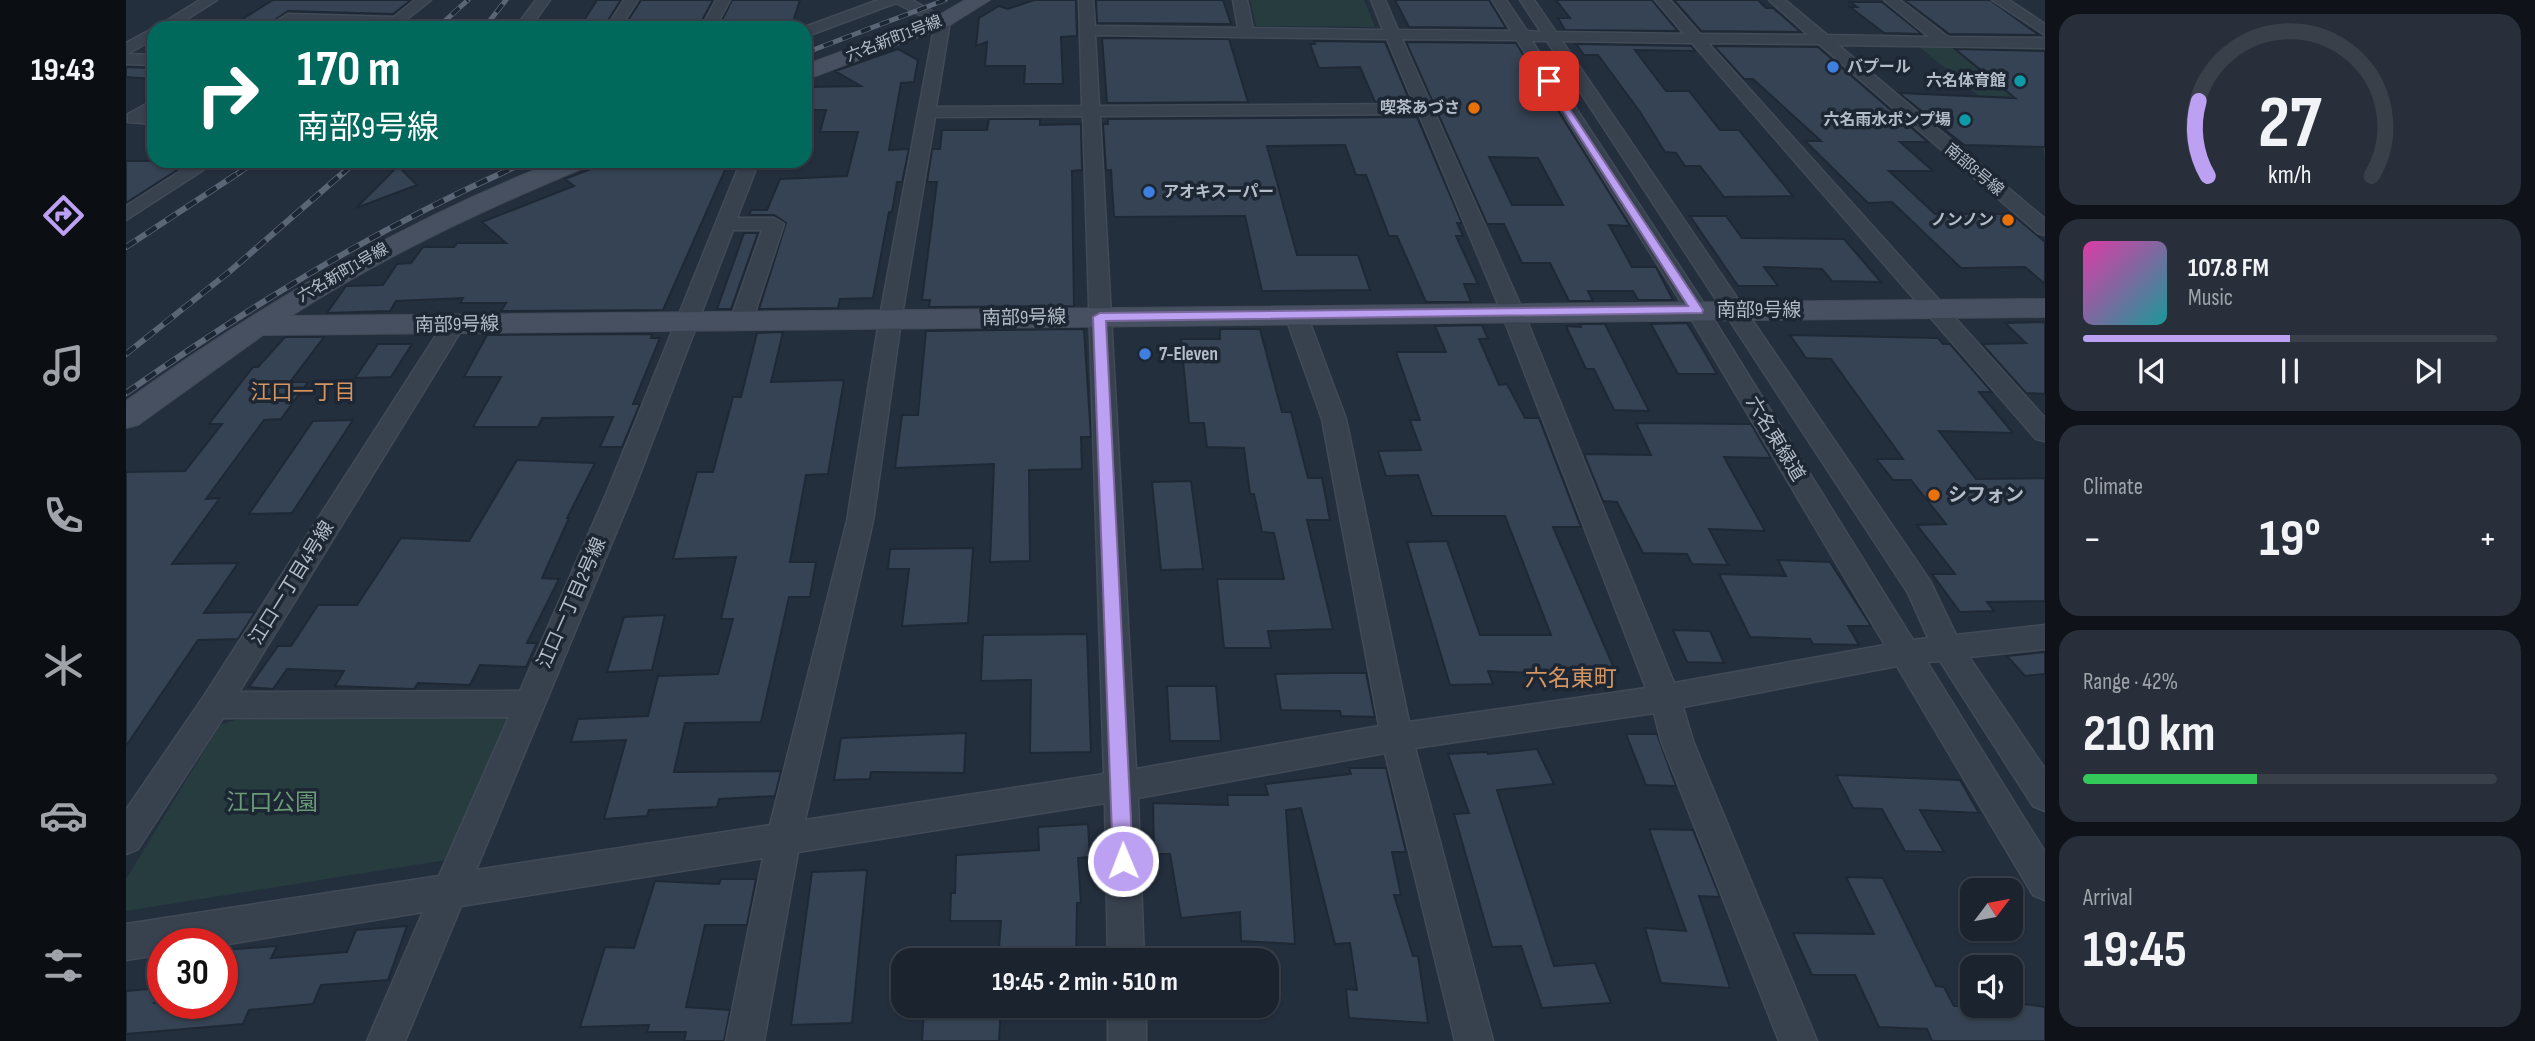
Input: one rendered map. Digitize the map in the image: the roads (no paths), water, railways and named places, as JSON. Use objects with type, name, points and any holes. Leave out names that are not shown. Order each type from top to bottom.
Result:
[{"type":"street","points":[[174,21],[209,0]]},
{"type":"street","points":[[399,21],[424,0]]},
{"type":"street","points":[[527,21],[543,0]]},
{"type":"street","points":[[618,21],[631,0]]},
{"type":"street","points":[[712,21],[723,0]]},
{"type":"street","points":[[835,21],[841,0]]},
{"type":"street","points":[[812,29],[891,0]]},
{"type":"street","points":[[745,1041],[785,837],[860,521],[890,321],[943,21],[901,0]]},
{"type":"street","name":"六名新町1号線","points":[[812,70],[943,21],[981,0]]},
{"type":"street","points":[[1086,0],[1122,786],[1126,948]]},
{"type":"street","points":[[1240,0],[1246,32]]},
{"type":"street","points":[[1378,0],[1512,311],[1665,698],[1676,741],[1798,1041]]},
{"type":"street","name":"六名東緑道","points":[[1499,0],[1519,36],[1697,310],[2045,883]]},
{"type":"street","name":"六名東緑道","points":[[1527,0],[1731,310],[1920,589],[1947,648],[2045,796]]},
{"type":"street","points":[[1662,0],[2045,433]]},
{"type":"street","name":"南部8号線","points":[[1776,0],[2045,229]]},
{"type":"street","points":[[1891,0],[1945,42]]},
{"type":"street","points":[[1999,0],[2045,32]]},
{"type":"street","points":[[283,21],[305,6]]},
{"type":"street","points":[[288,18],[370,21]]},
{"type":"street","points":[[1087,30],[1391,32],[2045,43]]},
{"type":"street","points":[[126,50],[147,37]]},
{"type":"street","points":[[126,59],[147,60]]},
{"type":"street","points":[[929,112],[1423,109]]},
{"type":"street","points":[[130,121],[147,110]]},
{"type":"street","points":[[126,214],[197,168]]},
{"type":"street","name":"六名新町1号線","points":[[126,417],[254,326],[395,243],[461,210],[562,168]]},
{"type":"street","name":"江口一丁目2号線","points":[[386,1041],[620,492],[747,168]]},
{"type":"street","points":[[726,224],[774,224],[741,321]]},
{"type":"street","name":"南部9号線","points":[[254,326],[890,321],[1512,311],[2045,308]]},
{"type":"street","points":[[1296,315],[1335,419],[1397,737],[1474,1041]]},
{"type":"street","name":"江口一丁目4号線","points":[[126,838],[215,705],[453,326]]},
{"type":"street","points":[[126,942],[1122,786],[1397,737],[1665,698],[1905,653],[2045,637]]},
{"type":"street","points":[[215,705],[528,704]]},
{"type":"street","points":[[1127,1018],[1127,1041]]},
{"type":"railway","points":[[445,21],[468,0]]},
{"type":"railway","points":[[490,21],[506,0]]},
{"type":"railway","points":[[812,50],[945,0]]},
{"type":"railway","points":[[237,174],[246,168]]},
{"type":"railway","points":[[342,174],[349,168]]},
{"type":"railway","points":[[500,174],[513,168]]},
{"type":"railway","points":[[126,247],[240,172]]},
{"type":"railway","points":[[126,354],[229,272],[344,172]]},
{"type":"railway","points":[[126,393],[217,331],[357,246],[504,172]]},
{"type":"place","name":"バプール","points":[[1833,67]]},
{"type":"place","name":"六名体育館","points":[[2020,81]]},
{"type":"place","name":"喫茶あづさ","points":[[1474,108]]},
{"type":"place","name":"六名雨水ポンプ場","points":[[1965,120]]},
{"type":"place","name":"アオキスーパー","points":[[1149,192]]},
{"type":"place","name":"ノンノン","points":[[2008,220]]},
{"type":"place","name":"7-Eleven","points":[[1145,354]]},
{"type":"place","name":"シフォン","points":[[1934,495]]},
{"type":"district","name":"江口一丁目","points":[[303,392]]},
{"type":"district","name":"六名東町","points":[[1571,679]]},
{"type":"park label","name":"江口公園","points":[[272,803]]}]
